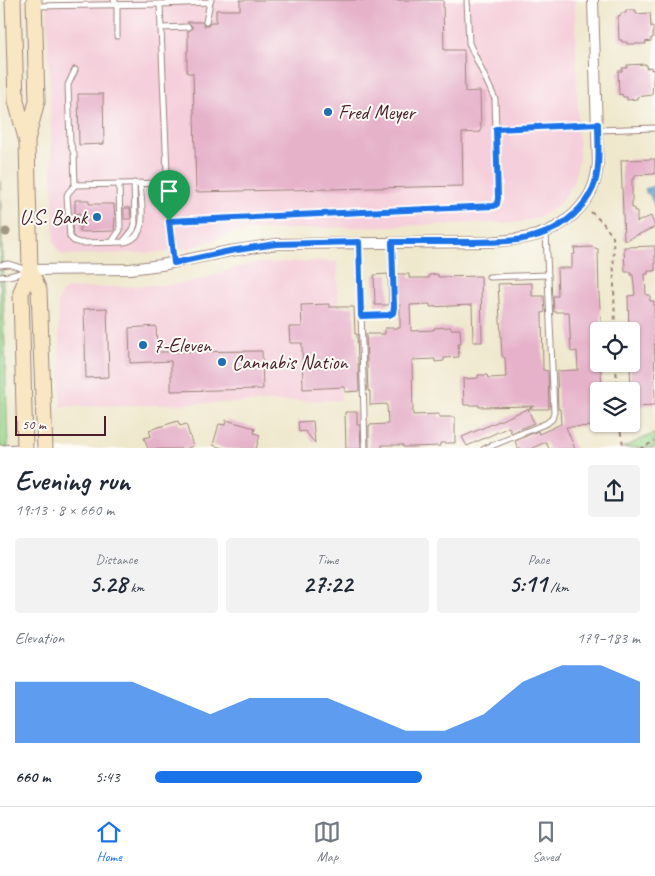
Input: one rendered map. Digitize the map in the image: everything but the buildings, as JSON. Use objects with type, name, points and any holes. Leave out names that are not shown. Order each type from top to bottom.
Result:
[{"type":"main road","points":[[13,0],[16,101],[27,142],[30,270],[39,290],[45,448]]},
{"type":"main road","points":[[27,142],[37,101],[35,3]]},
{"type":"main road","points":[[25,448],[21,292],[30,270]]},
{"type":"street","points":[[30,270],[130,269],[174,263],[230,251],[276,244],[489,242],[523,239],[546,233],[562,225],[583,206],[593,187],[598,164],[593,0]]},
{"type":"lane","points":[[169,221],[494,206],[497,204],[495,99],[469,44],[467,0]]},
{"type":"lane","points":[[35,3],[115,2],[160,4],[210,1],[206,22]]},
{"type":"lane","points":[[115,2],[117,36]]},
{"type":"lane","points":[[160,4],[169,221],[174,263]]},
{"type":"lane","points":[[161,28],[188,27]]},
{"type":"lane","points":[[75,70],[68,85],[70,142],[74,154],[75,185],[67,196],[70,237],[80,243],[131,241],[141,229],[140,184]]},
{"type":"lane","points":[[496,129],[655,128]]},
{"type":"lane","points":[[123,242],[133,230],[135,224],[134,183]]},
{"type":"lane","points":[[75,185],[168,183]]},
{"type":"lane","points":[[112,242],[120,230],[119,184]]},
{"type":"lane","points":[[484,448],[547,423],[552,419],[554,412],[546,233]]},
{"type":"lane","points":[[359,242],[365,448]]},
{"type":"lane","points":[[361,316],[389,315],[393,313],[392,242]]},
{"type":"lane","points":[[0,265],[9,264],[30,270]]},
{"type":"lane","points":[[0,276],[9,276],[30,270]]},
{"type":"lane","points":[[489,277],[548,276]]},
{"type":"lane","points":[[0,448],[25,448]]},
{"type":"path","points":[[583,206],[603,223],[613,237],[615,322]]},
{"type":"path","points":[[621,432],[624,448]]},
{"type":"path","points":[[640,448],[655,441]]},
{"type":"shaded area","points":[[47,0],[575,0],[579,160],[573,183],[560,203],[542,216],[522,222],[260,230],[231,234],[196,246],[166,252],[63,255],[54,243]]},
{"type":"shaded area","points":[[337,261],[341,400],[61,407],[58,304],[60,295],[67,289],[179,284],[258,263]]},
{"type":"green space","points":[[0,181],[8,448],[0,448]]},
{"type":"green space","points":[[655,433],[655,448],[622,448]]},
{"type":"water","points":[[655,185],[655,207],[649,193],[647,194],[645,189]]},
{"type":"place","name":"Fred Meyer","points":[[328,112]]},
{"type":"place","name":"U.S. Bank","points":[[97,217]]},
{"type":"place","name":"7-Eleven","points":[[143,345]]},
{"type":"place","name":"Cannabis Nation","points":[[222,362]]},
{"type":"route","points":[[598,124],[598,164],[593,187],[583,206],[562,225],[546,233],[523,239],[489,242],[392,242],[394,307],[393,313],[389,315],[361,316],[359,242],[276,244],[230,251],[174,263],[169,221],[494,206],[497,204],[498,198],[496,129],[598,124]]}]
